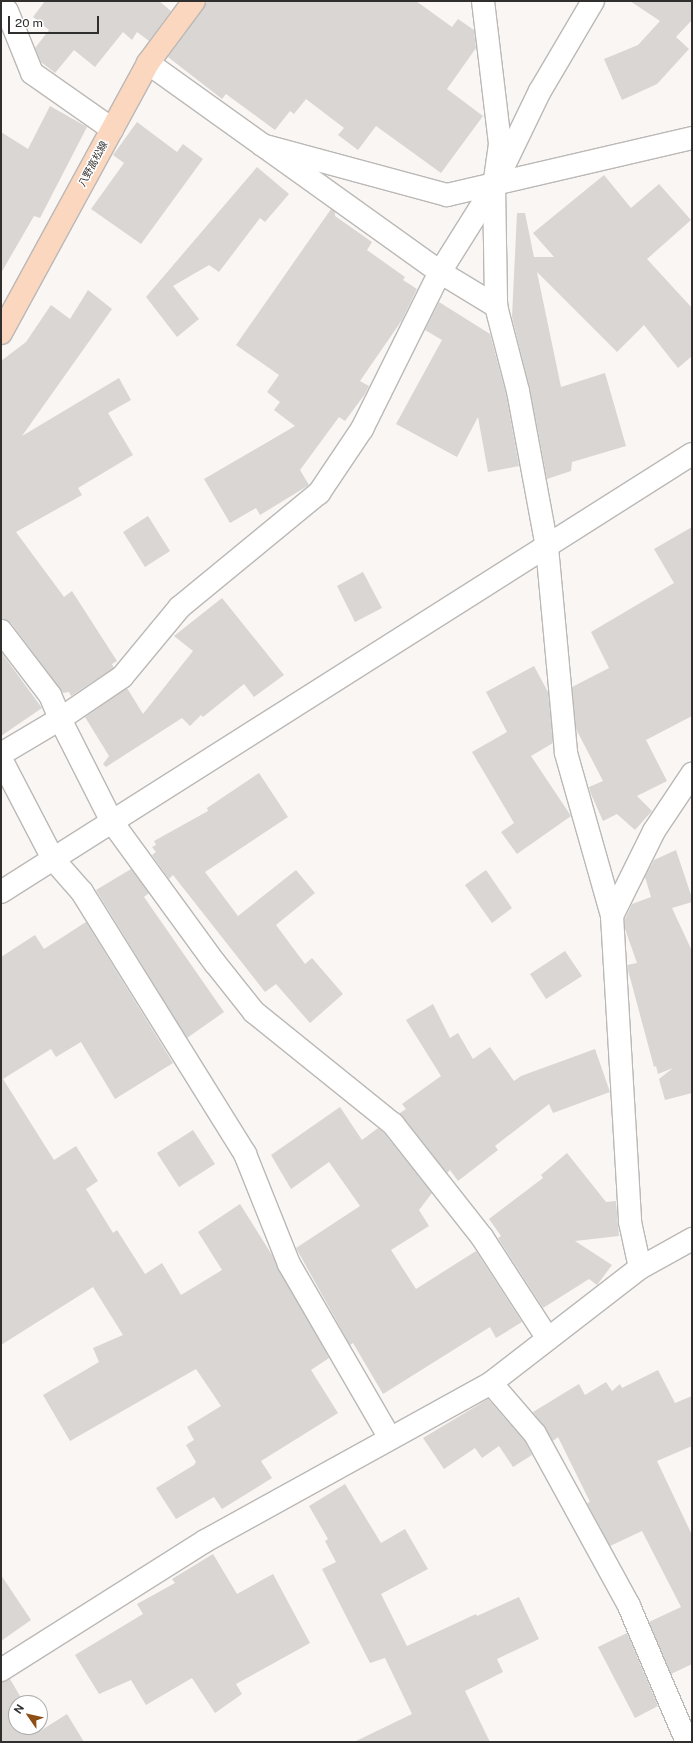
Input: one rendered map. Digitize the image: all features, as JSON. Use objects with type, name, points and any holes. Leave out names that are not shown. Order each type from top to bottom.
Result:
[{"type":"main road","name":"八野高松線","points":[[1,333],[148,63],[194,1]]},
{"type":"street","points":[[483,1],[500,144],[494,186],[496,306],[518,392],[547,547],[566,753],[612,916],[630,1222],[640,1268]]},
{"type":"street","points":[[1,754],[60,719],[122,677],[180,607],[319,493],[362,429],[440,272],[494,186],[540,91],[593,1]]},
{"type":"street","points":[[1,9],[7,12],[32,73],[112,129]]},
{"type":"street","points":[[148,63],[440,272],[496,306]]},
{"type":"street","points":[[262,145],[447,195],[494,186],[692,138]]},
{"type":"street","points":[[1,892],[692,454]]},
{"type":"street","points":[[1,631],[50,695],[60,719],[112,822],[254,1012],[394,1124],[482,1237],[548,1338]]},
{"type":"street","points":[[1,759],[53,859],[82,892],[245,1154],[289,1264],[390,1438]]},
{"type":"street","points":[[612,916],[654,831],[692,774]]},
{"type":"street","points":[[1,1670],[205,1541],[491,1382],[640,1268],[692,1239]]},
{"type":"street","points":[[491,1382],[535,1434],[543,1448],[629,1606],[687,1742]]},
{"type":"building","points":[[45,1],[159,1],[171,11],[149,41],[137,32],[132,40],[123,32],[95,67],[74,50],[55,73],[41,62],[35,48],[49,30],[33,17]]},
{"type":"building","points":[[208,1],[416,1],[452,27],[458,19],[474,30],[476,48],[447,89],[483,116],[441,173],[376,126],[358,150],[338,135],[344,128],[306,99],[294,114],[290,111],[275,130],[226,94],[222,99],[168,57]]},
{"type":"building","points":[[630,1],[692,1],[692,20],[676,37],[689,49],[657,84],[622,100],[604,59],[638,45],[660,21]]},
{"type":"building","points":[[50,106],[87,127],[40,218],[34,216],[1,273],[1,132],[28,149]]},
{"type":"building","points":[[137,122],[177,152],[183,144],[203,159],[141,244],[91,209],[124,163],[113,155]]},
{"type":"building","points":[[257,167],[289,194],[265,222],[260,218],[219,272],[209,265],[173,286],[199,319],[177,337],[146,297]]},
{"type":"building","points":[[604,175],[631,208],[659,184],[691,220],[647,259],[692,308],[692,356],[678,368],[644,325],[617,352],[537,272],[561,387],[605,373],[626,446],[572,462],[571,471],[547,479],[530,389],[512,317],[517,213],[525,213],[534,257],[554,257],[533,233]]},
{"type":"building","points":[[331,209],[335,212],[335,216],[372,242],[367,250],[405,277],[403,280],[417,289],[402,320],[360,381],[369,386],[365,394],[345,421],[339,417],[300,470],[309,485],[260,515],[256,508],[230,523],[204,479],[295,426],[274,410],[280,402],[267,392],[279,375],[236,345]]},
{"type":"building","points":[[88,290],[112,309],[22,436],[119,378],[131,400],[108,413],[133,455],[78,488],[82,495],[16,532],[64,597],[72,591],[117,661],[112,664],[114,668],[71,696],[69,692],[63,693],[11,623],[1,619],[1,361],[26,342],[51,305],[70,319]]},
{"type":"building","points":[[439,302],[490,334],[506,394],[519,466],[488,472],[478,417],[457,457],[396,424],[442,340],[425,330]]},
{"type":"building","points":[[148,516],[170,551],[145,567],[123,532]]},
{"type":"building","points":[[692,527],[692,716],[646,740],[667,781],[637,796],[652,811],[635,830],[617,814],[603,821],[591,794],[589,787],[603,781],[576,729],[572,687],[609,668],[591,632],[674,583],[654,549]]},
{"type":"building","points":[[363,572],[382,608],[355,622],[337,586]]},
{"type":"building","points":[[222,598],[284,675],[254,697],[244,684],[203,717],[201,715],[190,726],[182,718],[106,767],[103,764],[109,756],[85,717],[127,688],[143,714],[193,651],[174,636]]},
{"type":"building","points":[[1,652],[42,708],[1,736]]},
{"type":"building","points":[[534,666],[548,692],[553,743],[531,756],[571,816],[517,854],[501,832],[514,823],[472,752],[507,732],[486,692]]},
{"type":"building","points":[[259,773],[288,817],[205,872],[238,916],[296,870],[315,893],[276,925],[305,964],[312,958],[343,994],[310,1023],[276,984],[265,992],[173,875],[169,879],[152,855],[156,852],[152,847],[156,845],[154,841],[208,811],[207,808]]},
{"type":"building","points":[[676,850],[692,898],[692,902],[672,908],[692,951],[692,1093],[665,1100],[659,1079],[673,1068],[658,1074],[656,1066],[654,1067],[627,965],[637,963],[625,929],[625,919],[632,904],[651,897],[645,877],[654,860]]},
{"type":"building","points":[[131,869],[149,893],[144,897],[224,1012],[187,1038],[96,890]]},
{"type":"building","points":[[486,870],[512,908],[492,923],[465,885]]},
{"type":"building","points":[[86,922],[173,1063],[115,1099],[81,1042],[56,1057],[51,1049],[3,1079],[54,1160],[76,1146],[98,1181],[86,1189],[113,1233],[117,1230],[145,1274],[162,1263],[181,1295],[222,1270],[198,1232],[240,1204],[272,1255],[329,1358],[311,1370],[338,1413],[261,1461],[272,1478],[222,1509],[214,1497],[176,1519],[156,1488],[194,1465],[196,1462],[186,1445],[194,1440],[187,1427],[221,1406],[196,1369],[70,1441],[43,1395],[99,1362],[93,1348],[123,1335],[93,1287],[1,1345],[1,957],[35,935],[44,949]]},
{"type":"building","points":[[565,951],[582,976],[546,999],[530,974]]},
{"type":"building","points":[[433,1004],[450,1038],[458,1033],[473,1059],[490,1047],[514,1081],[521,1076],[595,1049],[610,1092],[553,1113],[549,1104],[495,1146],[498,1150],[458,1181],[450,1170],[447,1173],[400,1113],[406,1109],[402,1104],[441,1076],[406,1020]]},
{"type":"building","points":[[340,1107],[362,1140],[378,1128],[384,1133],[432,1193],[419,1210],[429,1226],[391,1250],[416,1289],[476,1251],[522,1322],[496,1338],[490,1327],[383,1394],[353,1343],[350,1345],[296,1248],[360,1206],[329,1162],[291,1189],[271,1155]]},
{"type":"building","points":[[193,1130],[215,1164],[179,1187],[157,1153]]},
{"type":"building","points":[[567,1153],[606,1202],[616,1201],[619,1236],[575,1241],[612,1265],[597,1285],[589,1279],[543,1308],[498,1238],[501,1236],[489,1219],[543,1178],[541,1175]]},
{"type":"building","points":[[658,1370],[675,1403],[692,1396],[692,1446],[657,1461],[692,1535],[692,1664],[671,1674],[649,1622],[681,1607],[642,1531],[610,1546],[587,1503],[590,1502],[558,1437],[553,1441],[533,1412],[579,1384],[585,1395],[606,1382],[612,1391],[620,1384],[622,1388]]},
{"type":"building","points":[[488,1399],[525,1441],[532,1455],[513,1467],[499,1446],[482,1458],[475,1448],[444,1469],[423,1438]]},
{"type":"building","points":[[345,1484],[381,1543],[405,1529],[428,1569],[381,1594],[407,1646],[476,1614],[477,1616],[519,1597],[539,1639],[497,1659],[503,1672],[465,1691],[490,1742],[354,1742],[412,1714],[385,1658],[370,1663],[322,1569],[336,1562],[325,1541],[328,1539],[309,1506]]},
{"type":"building","points":[[213,1554],[237,1594],[273,1574],[310,1643],[236,1684],[242,1694],[215,1713],[192,1678],[146,1705],[131,1680],[99,1694],[75,1655],[143,1614],[137,1604],[175,1583],[172,1579]]},
{"type":"building","points":[[1,1575],[31,1620],[1,1641]]},
{"type":"building","points":[[627,1633],[658,1706],[635,1718],[598,1647]]},
{"type":"building","points":[[10,1679],[19,1695],[8,1695],[8,1735],[48,1735],[48,1726],[67,1714],[84,1742],[1,1742],[1,1682]]}]
